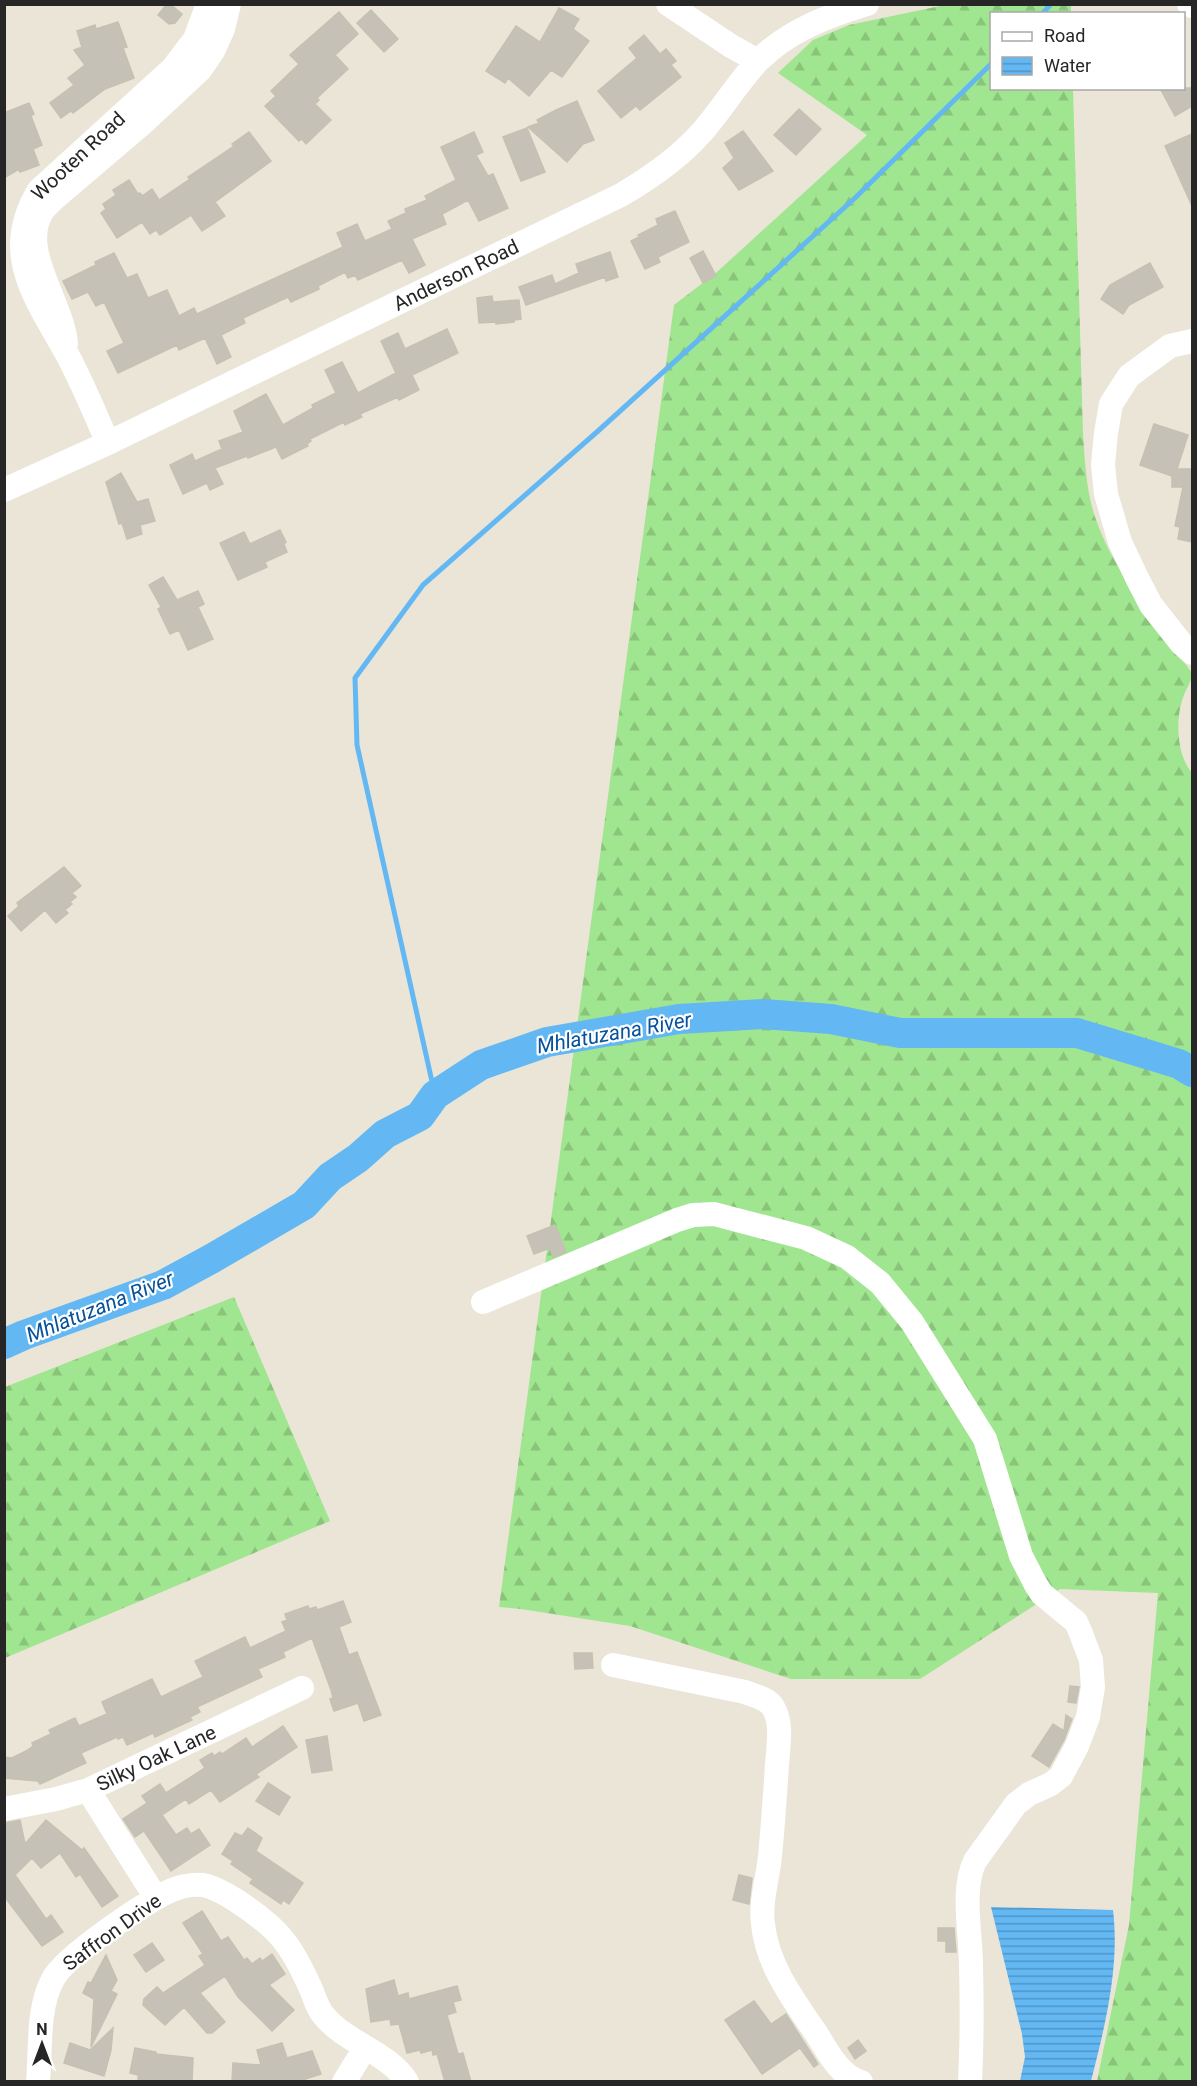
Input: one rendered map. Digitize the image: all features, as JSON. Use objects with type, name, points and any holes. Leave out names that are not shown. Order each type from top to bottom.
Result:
[{"type":"street","name":"Wooten Road","points":[[108,443],[67,356],[43,318],[19,272],[13,243],[16,226],[22,212],[39,190],[158,84],[179,61],[195,39],[208,4]]},
{"type":"street","name":"Wooten Road","points":[[67,356],[61,316],[37,256],[34,242],[38,221],[43,210],[200,70],[213,51],[223,29],[229,4]]},
{"type":"street","points":[[668,4],[758,61]]},
{"type":"street","points":[[699,4],[710,15],[731,46]]},
{"type":"street","name":"Anderson Road","points":[[4,490],[108,443],[644,182],[700,134],[758,61],[804,28],[826,16],[867,4]]},
{"type":"street","points":[[1192,341],[1170,346],[1129,376],[1111,405],[1103,465],[1106,494],[1120,542],[1137,578],[1151,605],[1192,653]]},
{"type":"street","points":[[483,1302],[693,1215],[714,1214],[748,1222],[822,1244],[847,1257],[872,1276],[912,1322],[980,1428],[1021,1556],[1042,1594],[1076,1622],[1091,1660],[1092,1688],[1088,1717],[1067,1767],[1058,1779],[1016,1804],[970,1870],[968,1886],[971,1964],[970,2082]]},
{"type":"street","points":[[613,1665],[745,1692],[765,1699],[772,1706],[777,1718],[779,1740],[770,1856],[762,1921],[765,1937],[772,1962],[806,2018],[838,2065],[846,2074],[861,2082]]},
{"type":"street","name":"Silky Oak Lane","points":[[4,1809],[88,1790],[302,1688]]},
{"type":"street","points":[[88,1790],[156,1898]]},
{"type":"street","name":"Saffron Drive","points":[[41,2080],[43,2013],[46,1995],[58,1971],[74,1955],[156,1898],[189,1885],[205,1886],[224,1894],[255,1914],[282,1937],[295,1957],[325,2017],[340,2031],[390,2063],[402,2073],[407,2082]]},
{"type":"street","points":[[344,2082],[365,2048]]},
{"type":"green space","points":[[945,5],[1071,5],[1071,12],[990,12],[990,90],[1073,90],[1083,434],[1090,497],[1103,538],[1125,579],[1192,673],[1181,704],[1178,724],[1180,746],[1192,773],[1192,2081],[1097,2081],[1129,1925],[1158,1593],[1060,1589],[920,1679],[791,1679],[630,1626],[499,1607],[674,305],[717,272],[867,135],[778,73],[813,40],[849,25]]},
{"type":"green space","points":[[234,1297],[330,1521],[5,1658],[5,1387]]},
{"type":"water","points":[[991,1907],[1113,1910],[1115,1931],[1113,1975],[1106,2018],[1091,2081],[1020,2081],[1025,2057],[1022,2034]]},
{"type":"building","points":[[167,4],[182,14],[175,23],[169,24],[158,15]]},
{"type":"building","points":[[559,8],[579,19],[573,29],[589,41],[562,77],[551,70],[529,96],[508,78],[505,83],[486,71],[516,26],[540,42]]},
{"type":"building","points":[[371,10],[398,39],[384,52],[357,23]]},
{"type":"building","points":[[339,12],[358,34],[335,55],[348,69],[317,98],[319,100],[315,104],[331,120],[306,144],[302,139],[299,141],[265,106],[276,96],[271,91],[299,64],[290,55]]},
{"type":"building","points":[[118,22],[127,47],[123,48],[134,78],[105,89],[73,113],[71,111],[61,118],[50,103],[74,85],[68,78],[85,65],[74,50],[82,47],[77,31],[95,25],[96,29]]},
{"type":"building","points":[[644,35],[660,54],[666,49],[676,61],[671,65],[681,77],[640,110],[636,106],[621,118],[598,91],[637,58],[629,48]]},
{"type":"building","points":[[1192,88],[1192,106],[1175,116],[1161,90]]},
{"type":"building","points":[[577,101],[594,140],[583,144],[567,162],[528,127],[539,123],[537,120]]},
{"type":"building","points":[[29,103],[34,114],[31,116],[42,145],[33,149],[39,165],[20,172],[19,169],[4,178],[4,113]]},
{"type":"building","points":[[799,109],[821,129],[796,155],[774,135]]},
{"type":"building","points":[[527,128],[545,172],[521,181],[503,137]]},
{"type":"building","points":[[743,131],[773,171],[739,190],[723,168],[734,158],[725,143]]},
{"type":"building","points":[[249,132],[271,161],[215,202],[225,216],[202,231],[191,215],[160,235],[156,230],[150,234],[142,222],[117,238],[101,213],[106,209],[103,204],[116,195],[113,190],[129,180],[138,194],[142,196],[152,189],[159,200],[234,146],[232,144]]},
{"type":"building","points":[[474,132],[483,152],[476,155],[488,176],[493,174],[508,208],[479,221],[468,200],[442,214],[446,224],[412,239],[425,265],[409,273],[402,260],[358,280],[355,275],[348,278],[345,272],[318,286],[319,289],[291,302],[288,297],[243,318],[245,323],[221,335],[231,357],[217,364],[205,338],[179,350],[177,345],[118,373],[107,351],[124,343],[104,302],[96,306],[88,292],[72,299],[63,281],[96,265],[95,262],[114,253],[127,278],[137,274],[148,298],[167,290],[179,316],[194,308],[197,314],[343,247],[337,233],[357,224],[365,241],[392,229],[388,221],[406,213],[405,209],[427,200],[425,196],[456,180],[441,147]]},
{"type":"building","points":[[1192,134],[1192,206],[1165,146]]},
{"type":"building","points":[[675,211],[689,242],[658,257],[660,262],[645,269],[631,241],[658,225],[656,219]]},
{"type":"building","points":[[703,251],[716,276],[703,283],[690,258]]},
{"type":"building","points":[[610,252],[618,277],[606,281],[605,277],[526,305],[519,287],[552,275],[555,284],[579,273],[576,264]]},
{"type":"building","points":[[1150,263],[1163,287],[1129,305],[1123,314],[1101,299],[1110,285]]},
{"type":"building","points":[[492,296],[493,302],[519,300],[521,319],[496,324],[496,322],[479,323],[477,298]]},
{"type":"building","points":[[447,329],[458,353],[412,375],[419,390],[360,414],[362,417],[345,425],[344,422],[310,439],[308,446],[282,459],[276,447],[215,468],[223,484],[210,490],[207,483],[183,494],[170,465],[192,454],[195,461],[222,449],[219,441],[243,432],[234,411],[266,394],[283,425],[313,408],[312,405],[336,393],[325,370],[342,362],[358,393],[396,373],[381,341],[398,333],[405,349]]},
{"type":"building","points":[[1154,424],[1188,435],[1177,469],[1192,469],[1192,542],[1178,539],[1180,527],[1175,526],[1183,487],[1172,487],[1172,476],[1140,465]]},
{"type":"building","points":[[121,473],[137,502],[148,499],[155,521],[140,525],[142,534],[127,539],[122,523],[119,524],[106,482]]},
{"type":"building","points":[[280,530],[286,542],[284,544],[287,552],[265,562],[267,567],[238,580],[220,543],[244,532],[250,544]]},
{"type":"building","points":[[163,577],[177,600],[198,591],[204,604],[198,607],[213,639],[188,650],[179,630],[170,634],[158,609],[161,607],[149,585]]},
{"type":"building","points":[[64,867],[81,886],[72,893],[76,897],[65,910],[68,913],[56,923],[45,910],[21,931],[8,916],[19,906],[17,903]]},
{"type":"building","points":[[555,1225],[566,1252],[553,1257],[550,1248],[534,1254],[527,1236]]},
{"type":"building","points":[[343,1601],[351,1622],[339,1627],[349,1655],[357,1652],[381,1715],[364,1721],[358,1703],[334,1711],[330,1699],[333,1698],[331,1690],[312,1638],[283,1652],[285,1657],[258,1669],[262,1677],[197,1707],[200,1712],[190,1717],[192,1720],[155,1737],[153,1733],[127,1745],[123,1737],[118,1739],[117,1737],[81,1753],[86,1763],[40,1784],[38,1781],[4,1778],[4,1757],[12,1758],[28,1750],[33,1746],[32,1743],[51,1734],[49,1730],[75,1718],[79,1726],[107,1714],[102,1702],[152,1679],[161,1697],[203,1677],[195,1661],[245,1637],[250,1648],[286,1631],[282,1622],[287,1620],[285,1614],[308,1606],[309,1609],[316,1607],[317,1610]]},
{"type":"building","points":[[574,1653],[592,1653],[593,1668],[575,1669]]},
{"type":"building","points":[[1070,1686],[1079,1687],[1076,1703],[1068,1702]]},
{"type":"building","points":[[1066,1715],[1072,1719],[1064,1740],[1049,1767],[1032,1756],[1053,1724],[1064,1731]]},
{"type":"building","points":[[283,1726],[297,1747],[256,1774],[259,1777],[220,1802],[211,1790],[189,1804],[186,1799],[162,1815],[176,1835],[187,1828],[191,1834],[199,1829],[210,1845],[171,1871],[144,1831],[135,1837],[123,1819],[147,1803],[142,1796],[160,1784],[166,1793],[205,1768],[200,1760],[212,1753],[214,1756],[220,1752],[222,1754],[246,1738],[252,1747]]},
{"type":"building","points":[[327,1736],[332,1770],[312,1773],[306,1740]]},
{"type":"building","points":[[268,1783],[290,1797],[279,1815],[256,1801]]},
{"type":"building","points":[[20,1820],[25,1844],[46,1820],[82,1850],[84,1848],[118,1896],[102,1907],[80,1874],[76,1877],[60,1853],[41,1868],[32,1858],[15,1875],[46,1919],[51,1915],[63,1932],[42,1946],[4,1896],[4,1823]]},
{"type":"building","points":[[248,1828],[262,1838],[256,1851],[303,1883],[289,1904],[283,1900],[281,1904],[250,1883],[253,1879],[231,1864],[233,1861],[222,1854],[235,1833],[242,1836]]},
{"type":"building","points":[[739,1875],[752,1878],[749,1904],[733,1900]]},
{"type":"building","points":[[202,1911],[221,1941],[228,1937],[244,1960],[247,1958],[252,1964],[272,1954],[285,1974],[269,1985],[294,2010],[272,2031],[238,1997],[225,1976],[200,1993],[225,2022],[212,2033],[207,2033],[184,2007],[165,2025],[143,2005],[144,1999],[157,1987],[163,1993],[205,1965],[199,1956],[203,1954],[183,1923]]},
{"type":"building","points":[[938,1928],[954,1928],[956,1952],[946,1952],[946,1941],[938,1941]]},
{"type":"building","points":[[152,1943],[164,1960],[146,1972],[134,1955]]},
{"type":"building","points":[[106,1955],[117,1980],[111,1991],[117,1994],[91,2047],[94,1999],[83,1993]]},
{"type":"building","points":[[394,1980],[398,1996],[408,1993],[409,1999],[457,1986],[461,2000],[453,2002],[456,2012],[447,2015],[458,2054],[463,2053],[471,2082],[445,2082],[437,2054],[433,2055],[432,2050],[407,2053],[399,2024],[391,2025],[390,2019],[371,2022],[366,1989]]},
{"type":"building","points":[[754,2001],[771,2024],[786,2014],[818,2064],[814,2067],[800,2048],[762,2074],[725,2020]]},
{"type":"building","points":[[113,2028],[111,2050],[104,2076],[64,2063],[70,2043],[90,2050]]},
{"type":"building","points":[[858,2040],[866,2051],[855,2059],[848,2048]]},
{"type":"building","points":[[282,2043],[287,2058],[312,2051],[321,2074],[296,2082],[232,2082],[233,2063],[261,2065],[257,2050]]},
{"type":"building","points":[[135,2048],[156,2052],[156,2054],[193,2058],[192,2082],[138,2079],[138,2075],[130,2073]]},
{"type":"waterway","points":[[1044,12],[1051,4]]},
{"type":"waterway","points":[[435,1095],[357,745],[355,678],[423,585],[598,431],[855,198],[990,65]]},
{"type":"waterway","name":"Mhlatuzana River","points":[[4,1344],[163,1285],[211,1259],[304,1205],[330,1177],[358,1158],[385,1134],[420,1116],[435,1095],[481,1065],[547,1042],[679,1019],[763,1014],[831,1019],[900,1033],[1077,1033],[1179,1064],[1192,1072]]}]
